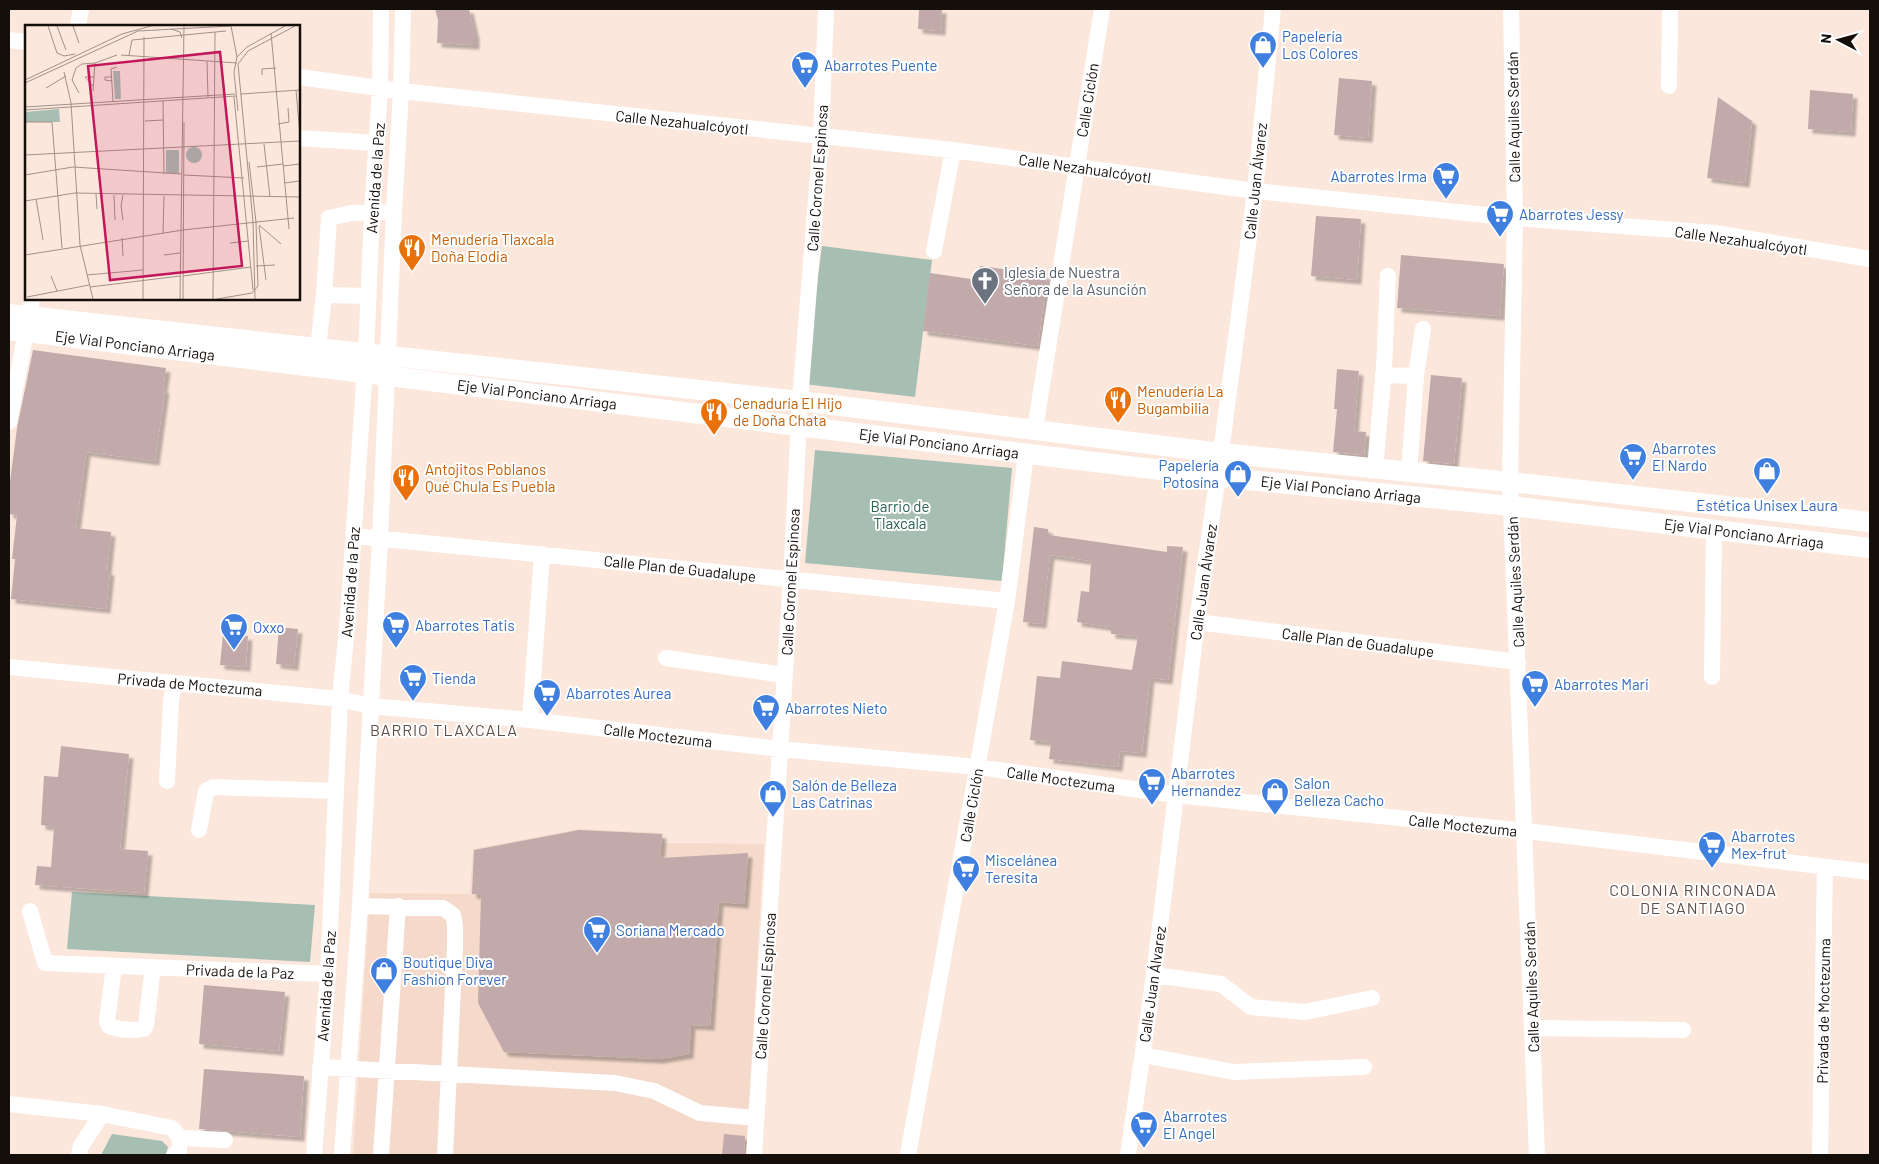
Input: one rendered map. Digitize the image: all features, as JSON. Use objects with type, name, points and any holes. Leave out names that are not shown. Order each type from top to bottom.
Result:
[{"type":"main road","name":"Eje Vial Ponciano Arriaga","points":[[9,314],[24,319],[366,363],[387,356],[800,400],[1222,453],[1510,482],[1870,522]]},
{"type":"main road","name":"Eje Vial Ponciano Arriaga","points":[[24,319],[318,348],[366,363],[387,376],[1218,477],[1511,506],[1870,548]]},
{"type":"street","points":[[78,25],[81,9]]},
{"type":"street","name":"Avenida de la Paz","points":[[314,1155],[328,974],[340,699],[348,617],[366,363],[372,213],[380,89],[381,9]]},
{"type":"street","name":"Avenida de la Paz","points":[[342,1155],[360,906],[376,618],[394,211],[402,91],[403,9]]},
{"type":"street","name":"Calle Coronel Espinosa","points":[[754,1155],[784,676],[792,578],[798,426],[821,137],[826,9]]},
{"type":"street","name":"Calle Ciclón","points":[[1035,429],[1102,9]]},
{"type":"street","name":"Calle Juan Álvarez","points":[[1128,1155],[1154,975],[1197,622],[1222,453],[1255,190],[1273,9]]},
{"type":"street","name":"Calle Aquiles Serdán","points":[[1511,9],[1515,218],[1510,482],[1538,1155]]},
{"type":"street","points":[[1669,86],[1670,9]]},
{"type":"street","points":[[9,40],[25,42]]},
{"type":"street","name":"Calle Nezahualcóyotl","points":[[300,77],[380,89],[953,150],[1255,190],[1515,218],[1715,233],[1870,260]]},
{"type":"street","points":[[300,138],[377,142]]},
{"type":"street","points":[[934,250],[953,150]]},
{"type":"street","points":[[318,348],[324,295],[329,218],[351,214],[394,211]]},
{"type":"street","points":[[1375,469],[1383,375],[1388,276]]},
{"type":"street","points":[[324,295],[369,296]]},
{"type":"street","points":[[9,422],[24,319]]},
{"type":"street","points":[[1409,472],[1416,376],[1423,329]]},
{"type":"street","points":[[1383,375],[1416,376]]},
{"type":"street","name":"Calle Ciclón","points":[[908,1155],[1007,601],[1026,454]]},
{"type":"street","points":[[1712,677],[1714,529]]},
{"type":"street","name":"Calle Plan de Guadalupe","points":[[354,536],[792,578],[1007,601]]},
{"type":"street","points":[[530,720],[542,554]]},
{"type":"street","points":[[348,617],[376,618]]},
{"type":"street","name":"Calle Plan de Guadalupe","points":[[1197,622],[1518,662]]},
{"type":"street","points":[[666,658],[784,676]]},
{"type":"street","name":"Privada de Moctezuma","points":[[9,667],[340,699],[370,706]]},
{"type":"street","points":[[167,781],[171,701],[174,683]]},
{"type":"street","name":"Calle Moctezuma","points":[[370,706],[530,720],[780,749],[978,768],[1176,795],[1526,831],[1870,872]]},
{"type":"street","points":[[199,830],[206,791],[213,786],[336,791]]},
{"type":"street","name":"Privada de Moctezuma","points":[[1820,1155],[1825,866]]},
{"type":"street","points":[[360,906],[443,908],[452,915],[455,925],[455,947],[444,1155]]},
{"type":"street","points":[[381,1155],[398,906]]},
{"type":"street","name":"Privada de la Paz","points":[[30,911],[45,963],[328,974]]},
{"type":"street","points":[[114,966],[107,1021],[109,1026],[115,1028],[136,1030],[144,1029],[146,1025],[153,967]]},
{"type":"street","points":[[1154,975],[1221,984],[1251,1008],[1305,1012],[1372,998]]},
{"type":"street","points":[[1532,1028],[1683,1030]]},
{"type":"street","points":[[1143,1055],[1234,1072],[1364,1067]]},
{"type":"street","points":[[320,1067],[615,1083],[654,1091],[700,1113],[756,1118]]},
{"type":"street","points":[[9,1104],[102,1114],[172,1128],[180,1138],[180,1152],[174,1155]]},
{"type":"street","points":[[80,1155],[81,1146],[102,1114]]},
{"type":"street","points":[[180,1138],[225,1140]]},
{"type":"shaded area","points":[[579,829],[663,833],[664,843],[764,844],[746,1155],[353,1155],[370,893],[470,894],[473,849]]},
{"type":"green space","points":[[822,246],[932,260],[915,397],[804,384]]},
{"type":"green space","name":"Barrio de Tlaxcala","points":[[815,450],[1012,468],[1002,581],[805,563]]},
{"type":"green space","points":[[72,892],[315,905],[310,962],[67,949]]},
{"type":"green space","points":[[112,1134],[162,1141],[168,1147],[166,1155],[101,1155]]},
{"type":"building","points":[[435,9],[469,9],[475,35],[475,45],[437,43],[438,20]]},
{"type":"building","points":[[919,9],[942,9],[941,31],[918,29]]},
{"type":"building","points":[[1339,78],[1372,81],[1368,138],[1334,135]]},
{"type":"building","points":[[1810,90],[1853,94],[1851,132],[1808,129]]},
{"type":"building","points":[[1718,97],[1752,121],[1745,183],[1707,178]]},
{"type":"building","points":[[1316,216],[1361,219],[1357,280],[1311,276]]},
{"type":"building","points":[[1401,255],[1504,264],[1500,316],[1397,308]]},
{"type":"building","name":"Iglesia de Nuestra Señora de la Asunción","points":[[980,266],[1047,275],[1038,346],[923,331],[930,273],[978,280]]},
{"type":"building","points":[[33,350],[166,368],[155,461],[86,452],[76,528],[111,532],[107,571],[110,571],[106,609],[11,599],[15,559],[12,559],[17,515],[9,514],[9,489],[17,428]]},
{"type":"building","points":[[1337,369],[1359,371],[1354,431],[1366,432],[1364,455],[1333,452],[1337,409],[1334,409]]},
{"type":"building","points":[[1431,375],[1462,378],[1454,464],[1423,461]]},
{"type":"building","points":[[1034,527],[1048,529],[1049,535],[1167,552],[1167,546],[1183,547],[1168,680],[1150,678],[1142,753],[1120,751],[1118,767],[1049,759],[1051,742],[1030,740],[1037,676],[1060,678],[1062,661],[1132,670],[1138,636],[1111,634],[1111,627],[1077,622],[1081,591],[1089,592],[1091,561],[1050,555],[1042,624],[1023,622]]},
{"type":"building","points":[[279,627],[298,629],[294,666],[276,664]]},
{"type":"building","name":"Oxxo","points":[[223,634],[248,636],[246,667],[220,665]]},
{"type":"building","points":[[61,746],[129,754],[120,849],[148,851],[144,893],[35,885],[37,866],[51,867],[54,827],[41,825],[44,776],[58,777]]},
{"type":"building","name":"Soriana Mercado","points":[[579,830],[662,834],[660,858],[748,853],[744,904],[719,902],[710,1026],[691,1025],[689,1054],[659,1059],[504,1052],[478,1003],[481,895],[472,894],[474,850]]},
{"type":"building","points":[[204,985],[285,992],[279,1051],[199,1044]]},
{"type":"building","points":[[204,1069],[304,1076],[300,1137],[199,1129]]},
{"type":"building","points":[[724,1134],[745,1136],[744,1155],[722,1155]]},
{"type":"place","name":"Papelería Los Colores","points":[[1263,69]]},
{"type":"place","name":"Abarrotes Puente","points":[[805,89]]},
{"type":"place","name":"Abarrotes Irma","points":[[1446,200]]},
{"type":"place","name":"Abarrotes Jessy","points":[[1500,238]]},
{"type":"place","name":"Menudería Tlaxcala Doña Elodia","points":[[412,272]]},
{"type":"place","name":"Iglesia de Nuestra Señora de la Asunción","points":[[985,305]]},
{"type":"place","name":"Menudería La Bugambilia","points":[[1118,424]]},
{"type":"place","name":"Cenaduría El Hijo de Doña Chata","points":[[714,436]]},
{"type":"place","name":"Abarrotes El Nardo","points":[[1633,481]]},
{"type":"place","name":"Estética Unisex Laura","points":[[1767,495]]},
{"type":"place","name":"Papelería Potosína","points":[[1238,498]]},
{"type":"place","name":"Antojitos Poblanos Qué Chula Es Puebla","points":[[406,502]]},
{"type":"place","name":"Abarrotes Tatis","points":[[396,649]]},
{"type":"place","name":"Oxxo","points":[[234,651]]},
{"type":"place","name":"Tienda","points":[[413,702]]},
{"type":"place","name":"Abarrotes Mari","points":[[1535,708]]},
{"type":"place","name":"Abarrotes Aurea","points":[[547,717]]},
{"type":"place","name":"Abarrotes Nieto","points":[[766,732]]},
{"type":"place","name":"Abarrotes Hernandez","points":[[1152,806]]},
{"type":"place","name":"Salon Belleza Cacho","points":[[1275,816]]},
{"type":"place","name":"Salón de Belleza Las Catrinas","points":[[773,818]]},
{"type":"place","name":"Abarrotes Mex-frut","points":[[1712,869]]},
{"type":"place","name":"Miscelánea Teresita","points":[[966,893]]},
{"type":"place","name":"Soriana Mercado","points":[[597,954]]},
{"type":"place","name":"Boutique Diva Fashion Forever","points":[[384,995]]},
{"type":"place","name":"Abarrotes El Angel","points":[[1144,1149]]},
{"type":"district","name":"BARRIO TLAXCALA","points":[[444,729]]},
{"type":"district","name":"COLONIA RINCONADA DE SANTIAGO","points":[[1693,898]]}]
